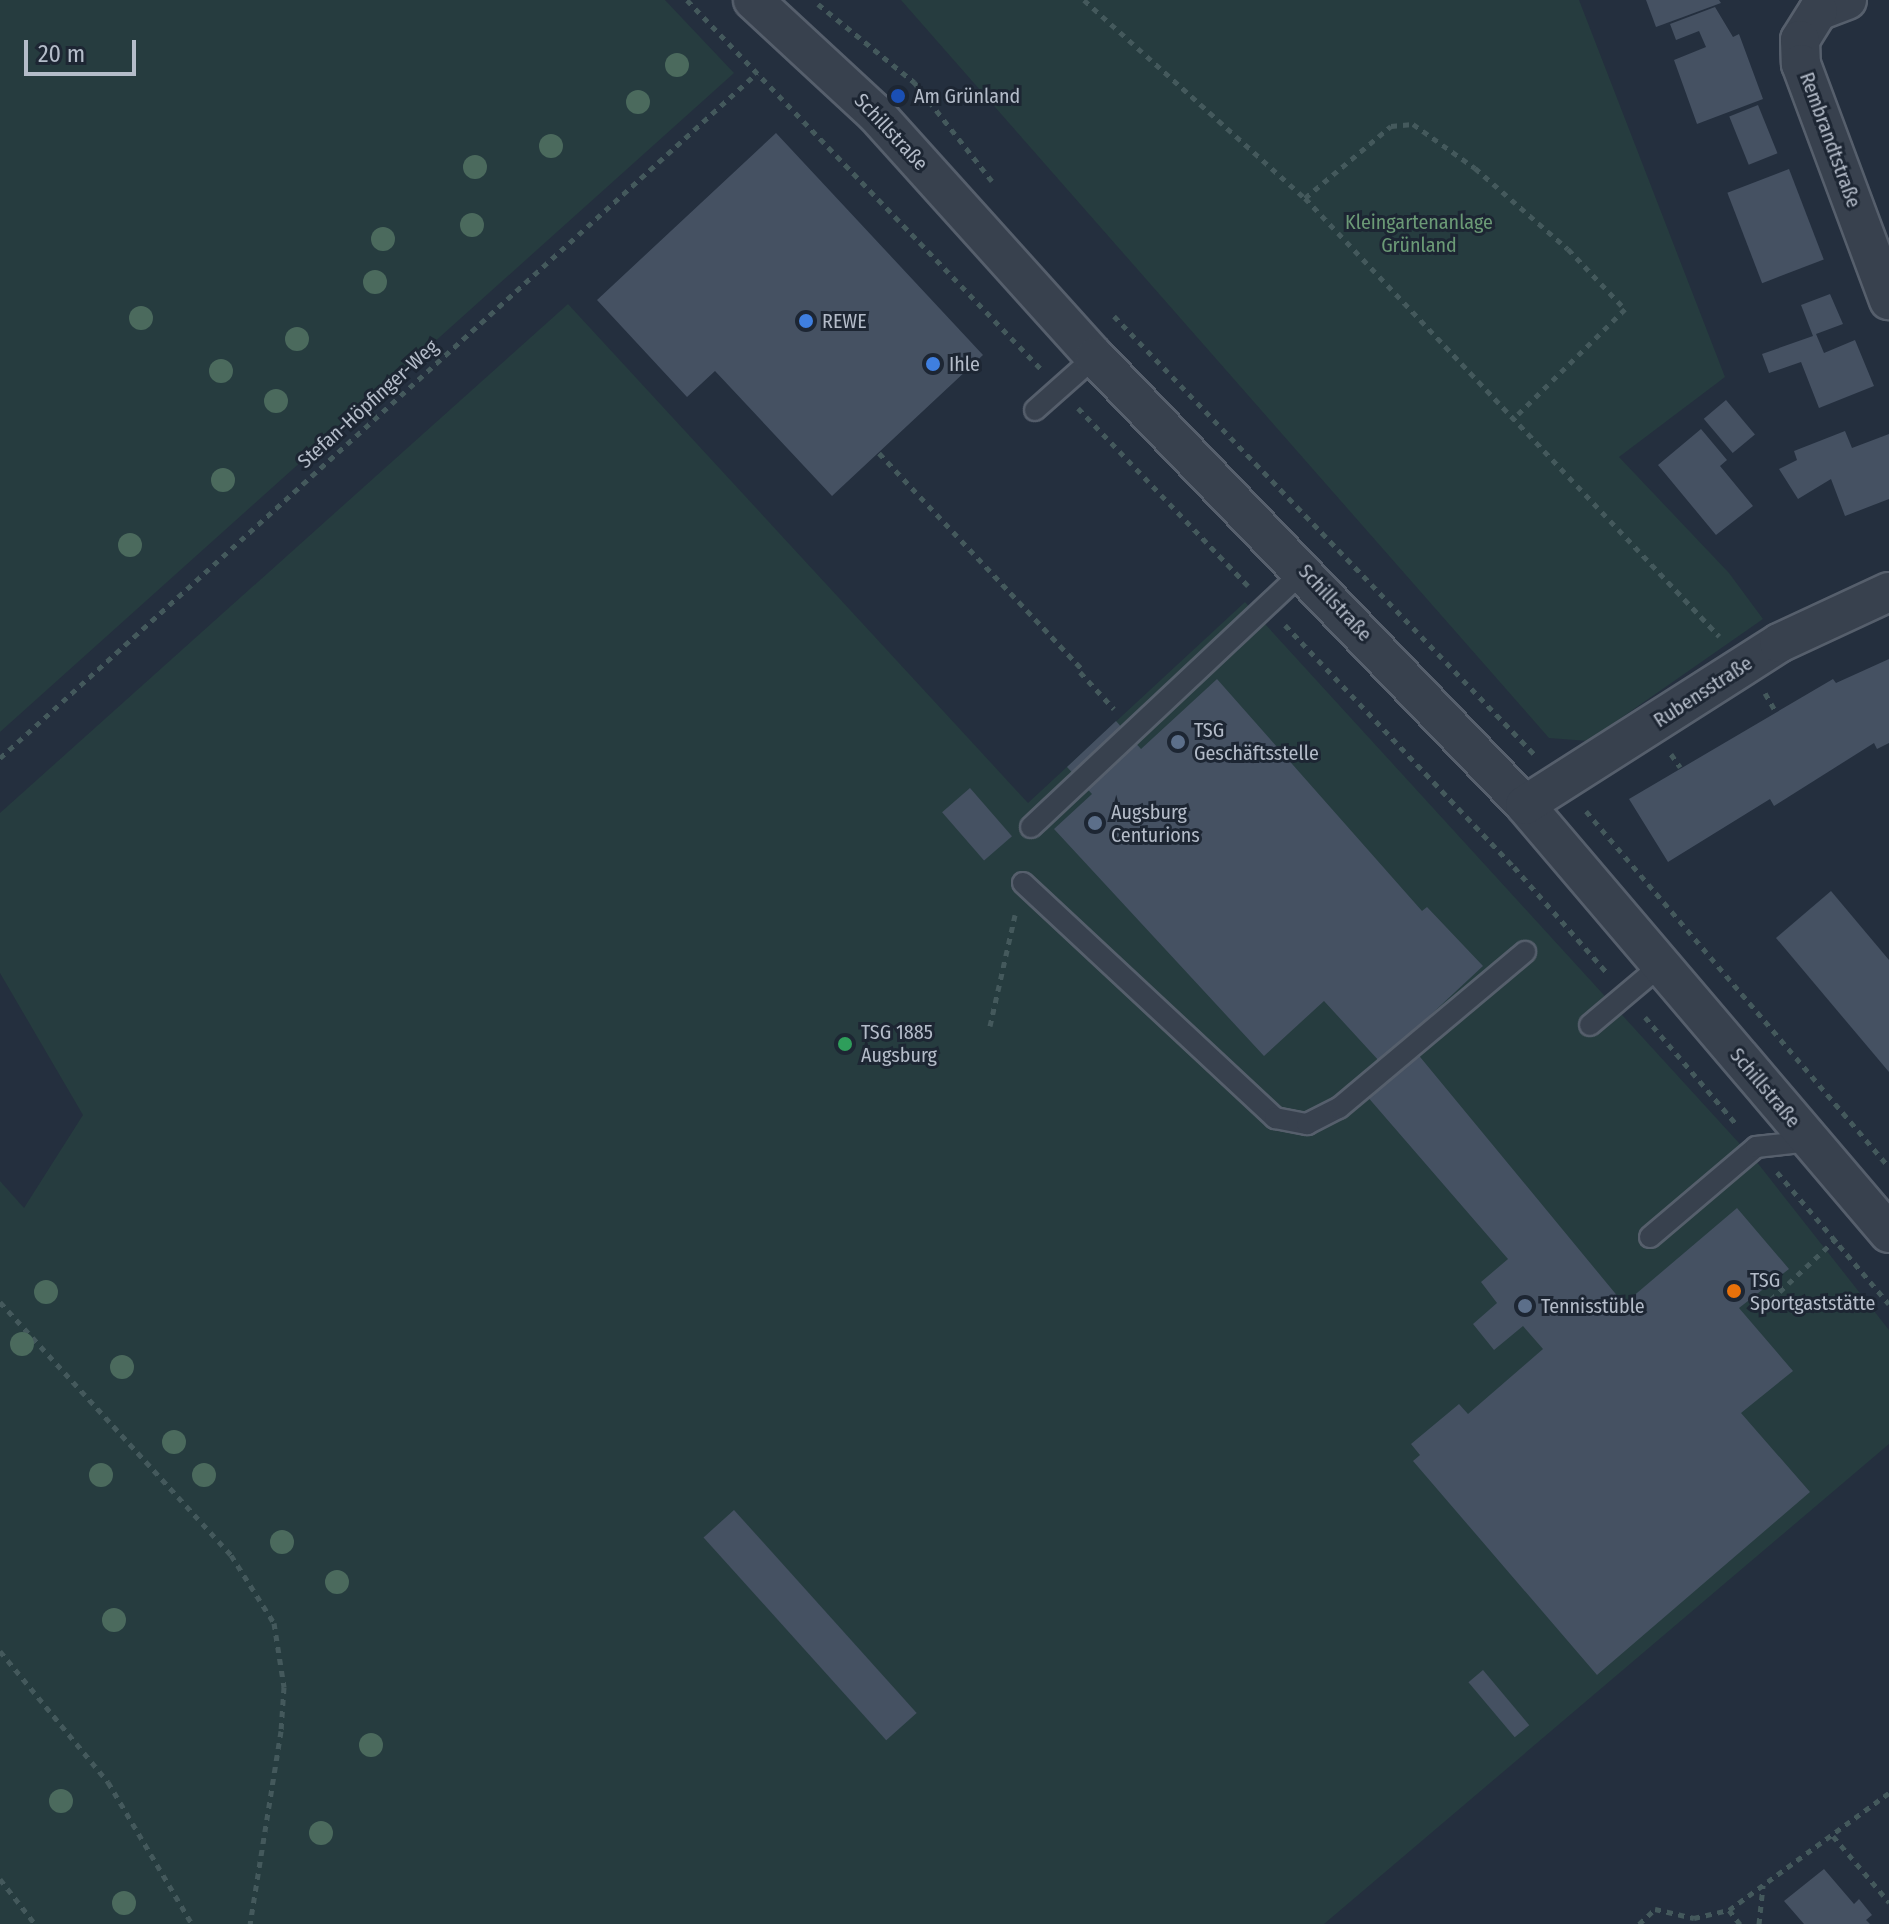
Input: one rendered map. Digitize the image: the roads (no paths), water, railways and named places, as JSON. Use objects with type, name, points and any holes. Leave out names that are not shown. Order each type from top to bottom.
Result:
[{"type":"street","name":"Rembrandtstraße","points":[[1847,0],[1818,11],[1800,40],[1801,64],[1889,300]]},
{"type":"street","name":"Schillstraße","points":[[769,5],[875,113],[1095,357],[1305,570],[1525,805],[1810,1141],[1881,1218]]},
{"type":"street","name":"Rubensstraße","points":[[1525,805],[1747,663],[1889,592]]},
{"type":"lane","points":[[1035,410],[1095,357]]},
{"type":"lane","points":[[1031,827],[1135,730],[1241,645],[1268,606],[1305,570]]},
{"type":"lane","points":[[1023,883],[1275,1118],[1307,1124],[1339,1108],[1525,952]]},
{"type":"lane","points":[[1590,1025],[1661,965]]},
{"type":"lane","points":[[1650,1237],[1756,1147],[1810,1141]]},
{"type":"place","name":"Am Grünland","points":[[898,96]]},
{"type":"place","name":"REWE","points":[[806,321]]},
{"type":"place","name":"Ihle","points":[[933,364]]},
{"type":"place","name":"TSG Geschäftsstelle","points":[[1178,742]]},
{"type":"place","name":"Augsburg Centurions","points":[[1095,823]]},
{"type":"place","name":"TSG 1885 Augsburg","points":[[845,1044]]},
{"type":"place","name":"TSG Sportgaststätte","points":[[1734,1291]]},
{"type":"place","name":"Tennisstüble","points":[[1525,1306]]},
{"type":"park label","name":"Kleingartenanlage Grünland","points":[[1419,234]]}]
